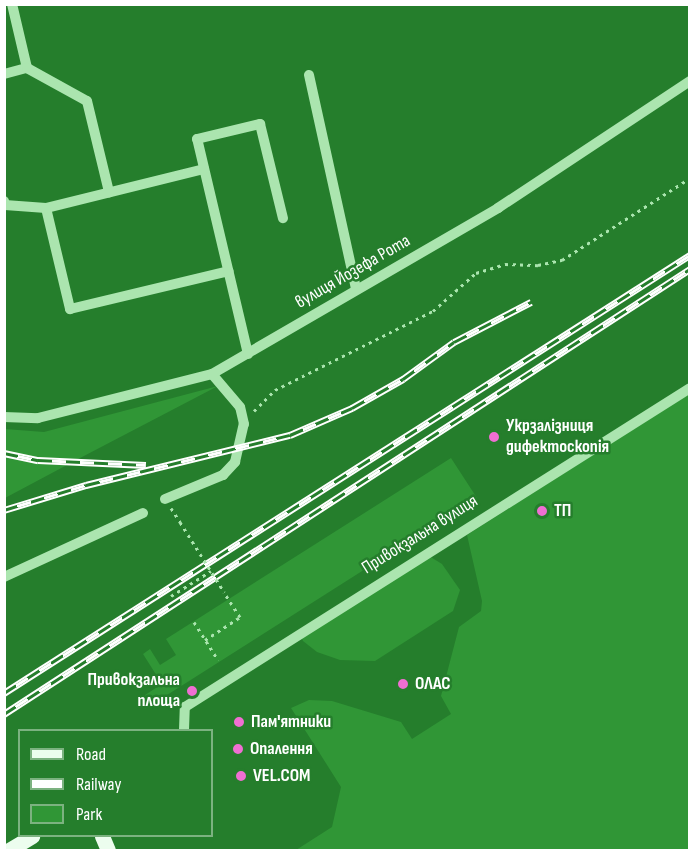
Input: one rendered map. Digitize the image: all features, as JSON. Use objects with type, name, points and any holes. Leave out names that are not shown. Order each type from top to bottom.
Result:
[{"type":"main road","points":[[9,850],[30,837]]},
{"type":"street","points":[[12,4],[27,68]]},
{"type":"street","points":[[4,74],[27,68],[87,101],[109,192]]},
{"type":"street","points":[[309,75],[356,288]]},
{"type":"street","name":"вулиця Йозефа Рота","points":[[4,417],[38,418],[212,374],[356,288],[498,208],[690,81]]},
{"type":"street","points":[[248,354],[197,139],[261,124],[283,218]]},
{"type":"street","points":[[4,201],[5,205],[46,208],[204,169]]},
{"type":"street","points":[[46,208],[70,309],[229,271]]},
{"type":"street","points":[[165,499],[223,475],[236,462],[244,424],[240,407],[212,374]]},
{"type":"street","name":"Привокзальна вулиця","points":[[185,727],[186,706],[690,388]]},
{"type":"street","points":[[4,577],[143,513]]},
{"type":"path","points":[[244,424],[275,390],[419,320],[444,304],[476,273],[505,264],[538,265],[562,260],[690,178]]},
{"type":"path","points":[[180,522],[240,618],[205,640]]},
{"type":"path","points":[[171,596],[211,571]]},
{"type":"path","points":[[194,622],[218,660]]},
{"type":"green space","points":[[218,386],[5,498],[5,429],[44,432]]},
{"type":"green space","points":[[689,394],[689,850],[296,850],[332,827],[341,787],[291,708],[309,700],[332,701],[401,722],[412,739],[451,714],[441,696],[459,627],[481,611],[482,601],[467,535]]},
{"type":"green space","points":[[451,458],[477,498],[145,709],[139,699],[162,684],[143,654],[150,649],[160,665],[176,655],[166,639]]},
{"type":"green space","points":[[429,556],[442,564],[460,590],[453,611],[375,661],[340,660],[317,652],[303,641],[300,634]]},
{"type":"railway","points":[[4,693],[690,255]]},
{"type":"railway","points":[[4,714],[690,269]]},
{"type":"railway","points":[[4,510],[86,485],[290,435],[352,408],[403,379],[454,342],[531,302]]},
{"type":"railway","points":[[4,453],[38,460],[146,465]]},
{"type":"place","name":"Укрзалізниця дифектоскопія","points":[[494,437]]},
{"type":"place","name":"ТП","points":[[542,511]]},
{"type":"place","name":"ОЛАС","points":[[403,684]]},
{"type":"place","name":"Привокзальна площа","points":[[192,691]]},
{"type":"place","name":"Пам'ятники","points":[[239,722]]},
{"type":"place","name":"Опалення","points":[[238,749]]},
{"type":"place","name":"VEL.COM","points":[[241,776]]}]
